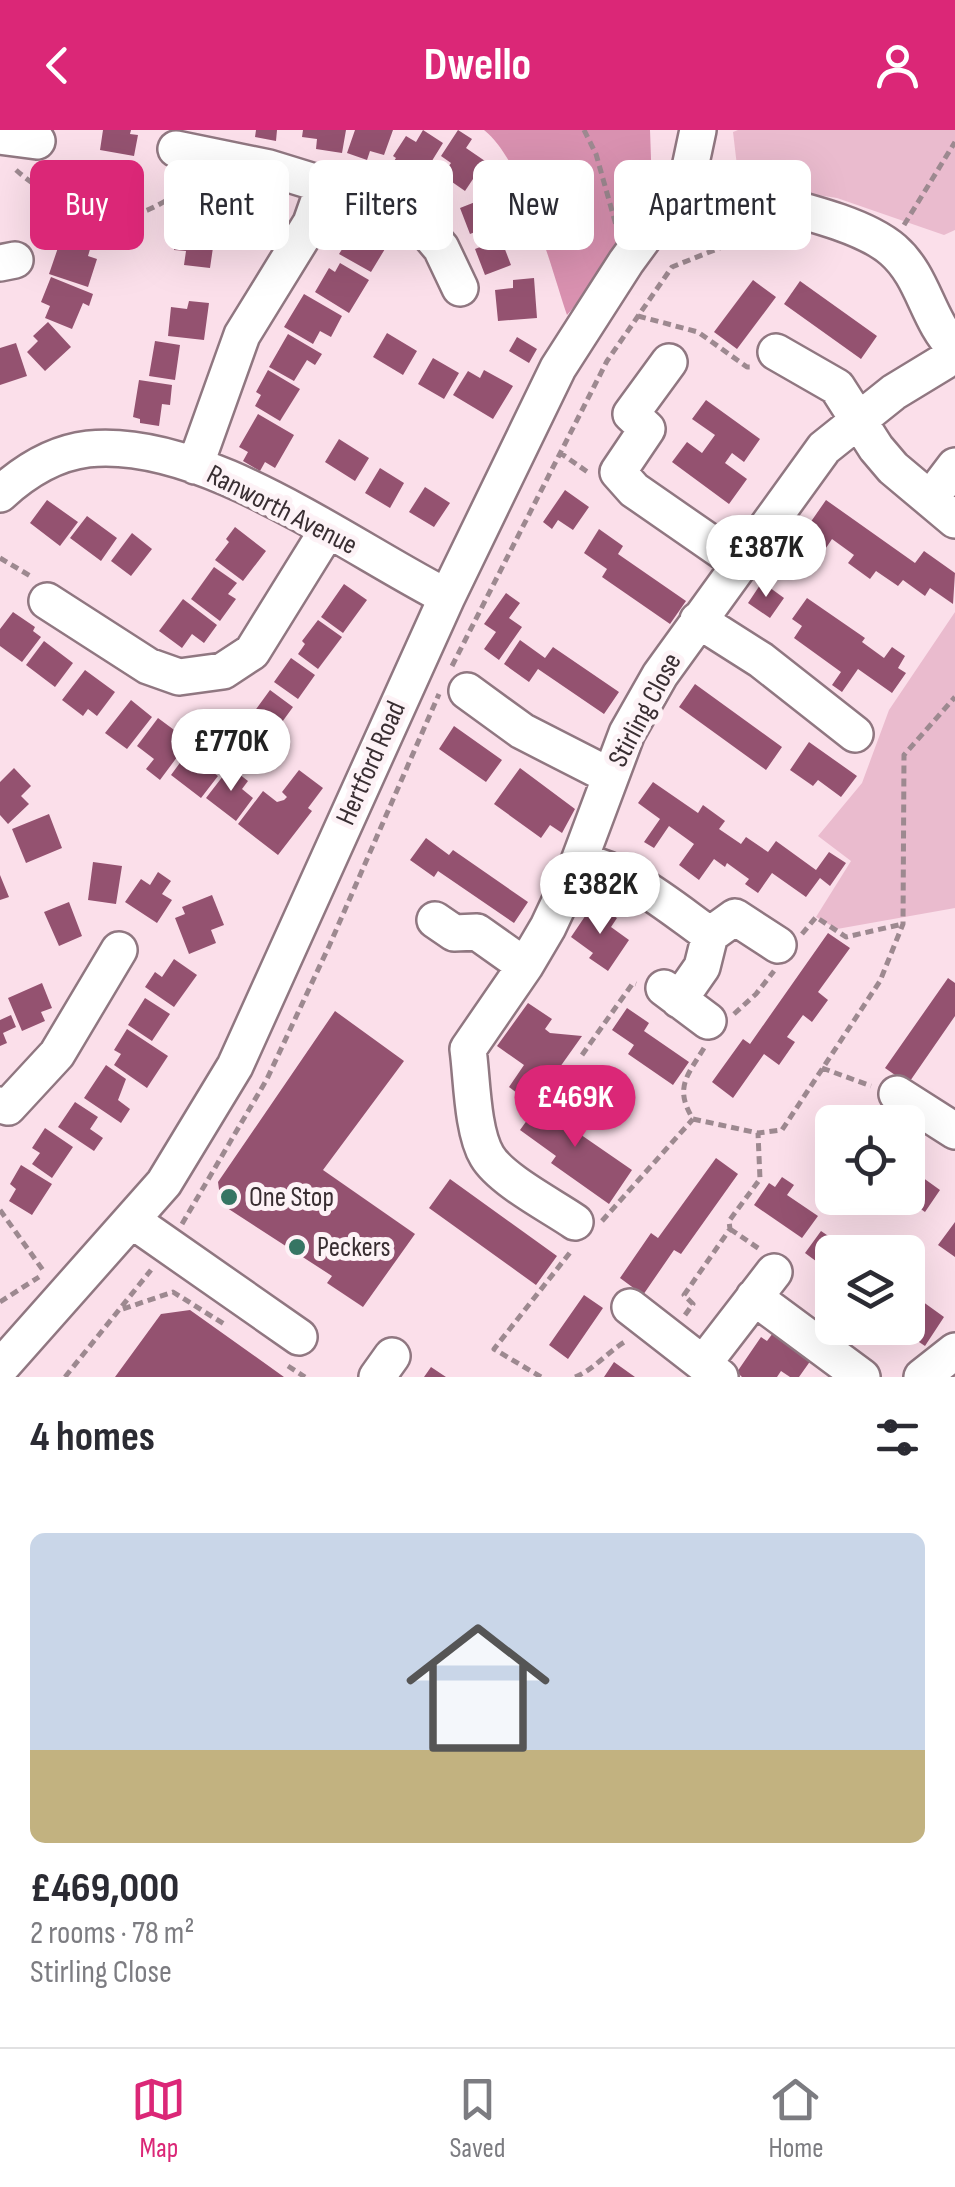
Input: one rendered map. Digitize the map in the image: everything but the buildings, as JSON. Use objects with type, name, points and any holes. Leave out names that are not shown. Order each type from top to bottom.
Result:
[{"type":"street","name":"Hertford Road","points":[[691,160],[698,130]]},
{"type":"street","points":[[6,152],[37,140]]},
{"type":"street","points":[[176,149],[192,160]]},
{"type":"street","points":[[811,216],[840,223],[890,247],[910,268],[938,324],[955,348]]},
{"type":"street","points":[[196,466],[242,336],[309,226]]},
{"type":"street","points":[[442,250],[460,288]]},
{"type":"street","name":"Hertford Road","points":[[0,1368],[56,1285],[133,1221],[164,1182],[235,1066],[447,597],[558,368],[635,250]]},
{"type":"street","name":"Stirling Close","points":[[575,1222],[503,1172],[487,1156],[480,1139],[468,1049],[526,966],[580,860],[626,733],[660,675],[738,562],[824,448],[894,392],[946,361],[955,348]]},
{"type":"street","points":[[776,352],[837,387],[892,468],[943,510],[955,466]]},
{"type":"street","points":[[669,362],[631,414],[646,429],[618,472],[669,530],[738,562]]},
{"type":"street","name":"Ranworth Avenue","points":[[0,494],[46,461],[85,449],[152,452],[242,485],[447,597]]},
{"type":"street","points":[[47,602],[98,615],[148,666],[179,677],[224,671],[252,652],[328,531]]},
{"type":"street","name":"Stirling Close","points":[[698,620],[771,647],[796,689],[855,734]]},
{"type":"street","points":[[453,682],[522,731],[610,776]]},
{"type":"street","points":[[580,860],[608,867],[636,881],[710,936]]},
{"type":"street","points":[[718,1024],[671,994],[702,967],[710,936],[735,917],[785,950]]},
{"type":"street","points":[[435,920],[454,933],[477,932],[526,966]]},
{"type":"street","points":[[3,1111],[57,1054],[84,980],[119,950]]},
{"type":"street","points":[[897,1094],[955,1131]]},
{"type":"street","points":[[133,1221],[182,1256],[286,1346]]},
{"type":"street","points":[[649,1322],[712,1370],[730,1330],[764,1284],[862,1377]]},
{"type":"street","points":[[922,1377],[955,1351]]},
{"type":"path","points":[[584,130],[596,154],[626,262]]},
{"type":"path","points":[[890,247],[955,142]]},
{"type":"path","points":[[6,152],[31,184],[54,198],[121,216],[141,213],[164,202]]},
{"type":"path","points":[[65,1377],[120,1310],[182,1256],[583,404],[607,360],[672,267],[715,250]]},
{"type":"path","points":[[638,316],[698,332],[748,367],[766,364],[776,352]]},
{"type":"path","points":[[903,924],[846,936],[816,916],[785,950],[756,994],[718,1024],[684,1080],[682,1102],[693,1120],[758,1133],[782,1130],[880,981],[903,924],[904,755],[955,696]]},
{"type":"path","points":[[582,1055],[633,983],[671,994]]},
{"type":"path","points":[[822,1068],[897,1094]]},
{"type":"path","points":[[575,1377],[649,1322],[693,1304],[684,1295],[760,1180],[758,1133]]},
{"type":"path","points":[[0,1210],[56,1285],[8,1294],[0,1302]]},
{"type":"path","points":[[120,1310],[173,1292],[240,1334]]},
{"type":"path","points":[[286,1346],[306,1377]]},
{"type":"path","points":[[494,1349],[541,1377]]},
{"type":"shaded area","points":[[484,130],[650,130],[651,160],[614,160],[614,250],[623,250],[567,315],[546,250],[594,250],[594,160],[508,160]]},
{"type":"shaded area","points":[[955,130],[955,230],[944,235],[837,198],[811,194],[811,160],[736,160],[733,132]]},
{"type":"shaded area","points":[[955,612],[955,908],[837,929],[816,917],[851,861],[818,836],[862,783],[889,710]]},
{"type":"place","name":"One Stop","points":[[229,1197]]},
{"type":"place","name":"Peckers","points":[[297,1247]]}]
